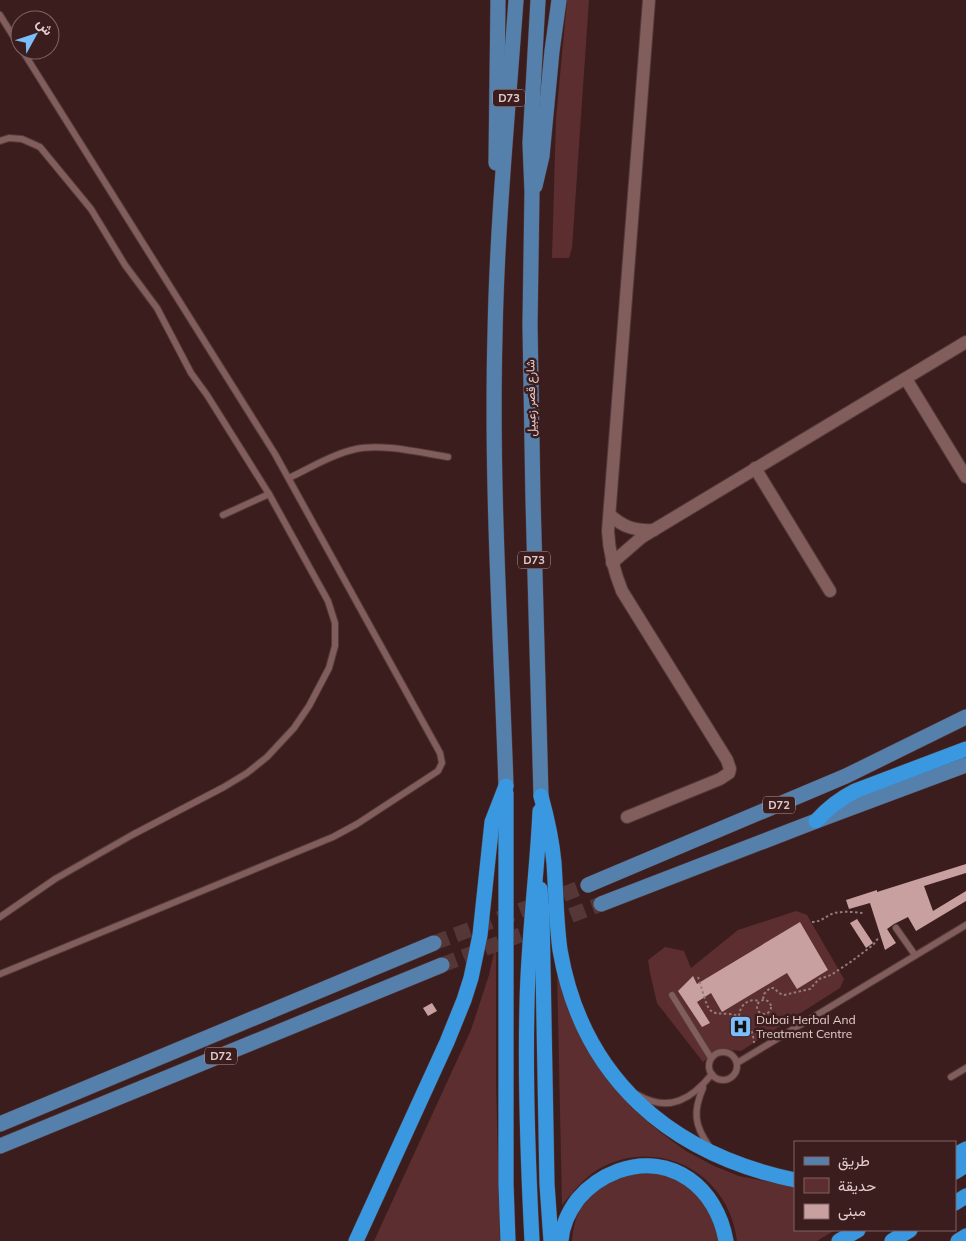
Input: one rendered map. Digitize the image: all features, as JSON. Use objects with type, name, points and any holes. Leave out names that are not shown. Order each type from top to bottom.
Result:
[{"type":"highway","points":[[816,821],[827,809],[855,791],[966,749]]},
{"type":"highway","points":[[506,786],[506,1184],[508,1241]]},
{"type":"highway","points":[[356,1241],[447,1042],[464,1000],[471,978],[480,935],[492,822],[506,786]]},
{"type":"highway","points":[[532,1241],[529,1184],[527,1005],[531,916],[537,871],[541,796]]},
{"type":"highway","points":[[541,796],[552,845],[560,947],[565,976],[585,1031],[599,1056],[636,1101],[657,1120],[680,1136],[722,1159],[763,1174],[794,1180]]},
{"type":"highway","points":[[537,871],[542,912],[547,1184],[551,1241]]},
{"type":"highway","points":[[561,1241],[566,1221],[573,1206],[583,1193],[596,1182],[630,1167],[651,1166],[671,1170],[690,1180],[704,1192],[716,1208],[726,1241]]},
{"type":"highway","points":[[839,1241],[856,1231]]},
{"type":"highway","points":[[892,1241],[908,1231]]},
{"type":"highway","points":[[958,1241],[966,1236]]},
{"type":"main road","points":[[498,0],[495,154],[502,195]]},
{"type":"main road","name":"D73","points":[[506,786],[495,496],[495,335],[502,195],[516,0]]},
{"type":"main road","name":"شارع قصر زعبيل","points":[[538,0],[530,143],[532,192],[530,325],[541,796]]},
{"type":"main road","points":[[532,192],[542,156],[559,0]]},
{"type":"main road","name":"D72","points":[[588,885],[846,776],[966,717]]},
{"type":"main road","name":"D72","points":[[600,904],[966,765]]},
{"type":"main road","name":"D72","points":[[0,1124],[434,943]]},
{"type":"main road","name":"D72","points":[[0,1146],[442,966]]},
{"type":"street","points":[[627,818],[720,779],[729,773],[730,768],[727,760],[622,591],[608,547],[649,0]]},
{"type":"street","points":[[612,563],[631,545],[654,530],[966,342]]},
{"type":"street","points":[[906,379],[966,477]]},
{"type":"street","points":[[755,468],[830,591]]},
{"type":"street","points":[[610,515],[630,529],[654,530]]},
{"type":"lane","points":[[0,15],[10,31]]},
{"type":"lane","points":[[0,974],[333,837],[357,824],[438,771],[441,767],[442,758],[289,478],[28,60]]},
{"type":"lane","points":[[0,141],[16,138],[35,143],[83,197],[125,265],[157,308],[191,373],[208,395],[269,494],[328,601],[335,623],[335,646],[329,668],[302,717],[286,738],[267,757],[236,781],[67,871],[0,917]]},
{"type":"lane","points":[[289,478],[348,451],[366,447],[448,457]]},
{"type":"lane","points":[[223,515],[269,494]]},
{"type":"lane","points":[[737,1063],[966,924]]},
{"type":"lane","points":[[896,928],[915,955]]},
{"type":"lane","points":[[672,995],[712,1058]]},
{"type":"lane","points":[[726,1052],[735,1058],[737,1063],[734,1075],[729,1079],[717,1078],[710,1069],[712,1058],[715,1054],[726,1052]]},
{"type":"lane","points":[[951,1077],[966,1068]]},
{"type":"lane","points":[[617,1079],[628,1090],[641,1097],[663,1103],[680,1101],[689,1097],[712,1074]]},
{"type":"lane","points":[[704,1084],[696,1112],[697,1125],[711,1149],[722,1159]]},
{"type":"path","points":[[812,922],[820,921],[839,912],[863,913]]},
{"type":"path","points":[[763,999],[771,1004],[768,1013],[762,1014],[757,1006],[770,988],[774,988],[784,996],[810,989],[819,979],[831,975],[852,961],[879,937]]},
{"type":"path","points":[[698,977],[710,1010],[720,1014],[739,1016],[746,1021],[751,1029],[754,1052]]},
{"type":"path","points":[[739,1016],[739,1011],[745,1003],[755,1000],[760,1001]]},
{"type":"green space","points":[[567,0],[589,0],[572,248],[569,258],[552,258],[556,119]]},
{"type":"green space","points":[[796,911],[807,915],[844,979],[840,988],[741,1051],[720,1051],[703,1062],[657,1003],[648,960],[665,947],[684,951],[691,968],[738,930]]},
{"type":"green space","points":[[496,943],[496,1085],[500,1241],[374,1241],[471,1030],[489,975]]},
{"type":"green space","points":[[557,968],[600,1067],[631,1107],[686,1151],[714,1166],[739,1176],[794,1187],[794,1231],[833,1231],[817,1241],[737,1241],[731,1217],[720,1196],[705,1179],[686,1166],[666,1159],[643,1157],[620,1160],[597,1170],[562,1205]]},
{"type":"green space","points":[[632,1171],[654,1172],[673,1176],[701,1198],[713,1217],[720,1241],[572,1241],[578,1212],[590,1194],[604,1184]]},
{"type":"building","points":[[966,864],[966,873],[924,886],[933,911],[966,891],[966,901],[916,931],[908,917],[894,924],[887,929],[896,943],[885,950],[870,903],[849,909],[846,900]]},
{"type":"building","points":[[857,919],[873,943],[866,948],[850,923]]},
{"type":"building","points":[[800,922],[828,970],[797,989],[787,973],[722,1012],[711,993],[697,1002],[710,1023],[702,1027],[678,991],[693,976],[697,984]]},
{"type":"building","points":[[432,1003],[437,1011],[428,1016],[423,1008]]},
{"type":"tunnel","points":[[434,943],[588,885]]},
{"type":"tunnel","points":[[442,965],[601,904]]},
{"type":"place","name":"Dubai Herbal And Treatment Centre","points":[[740,1027]]}]
